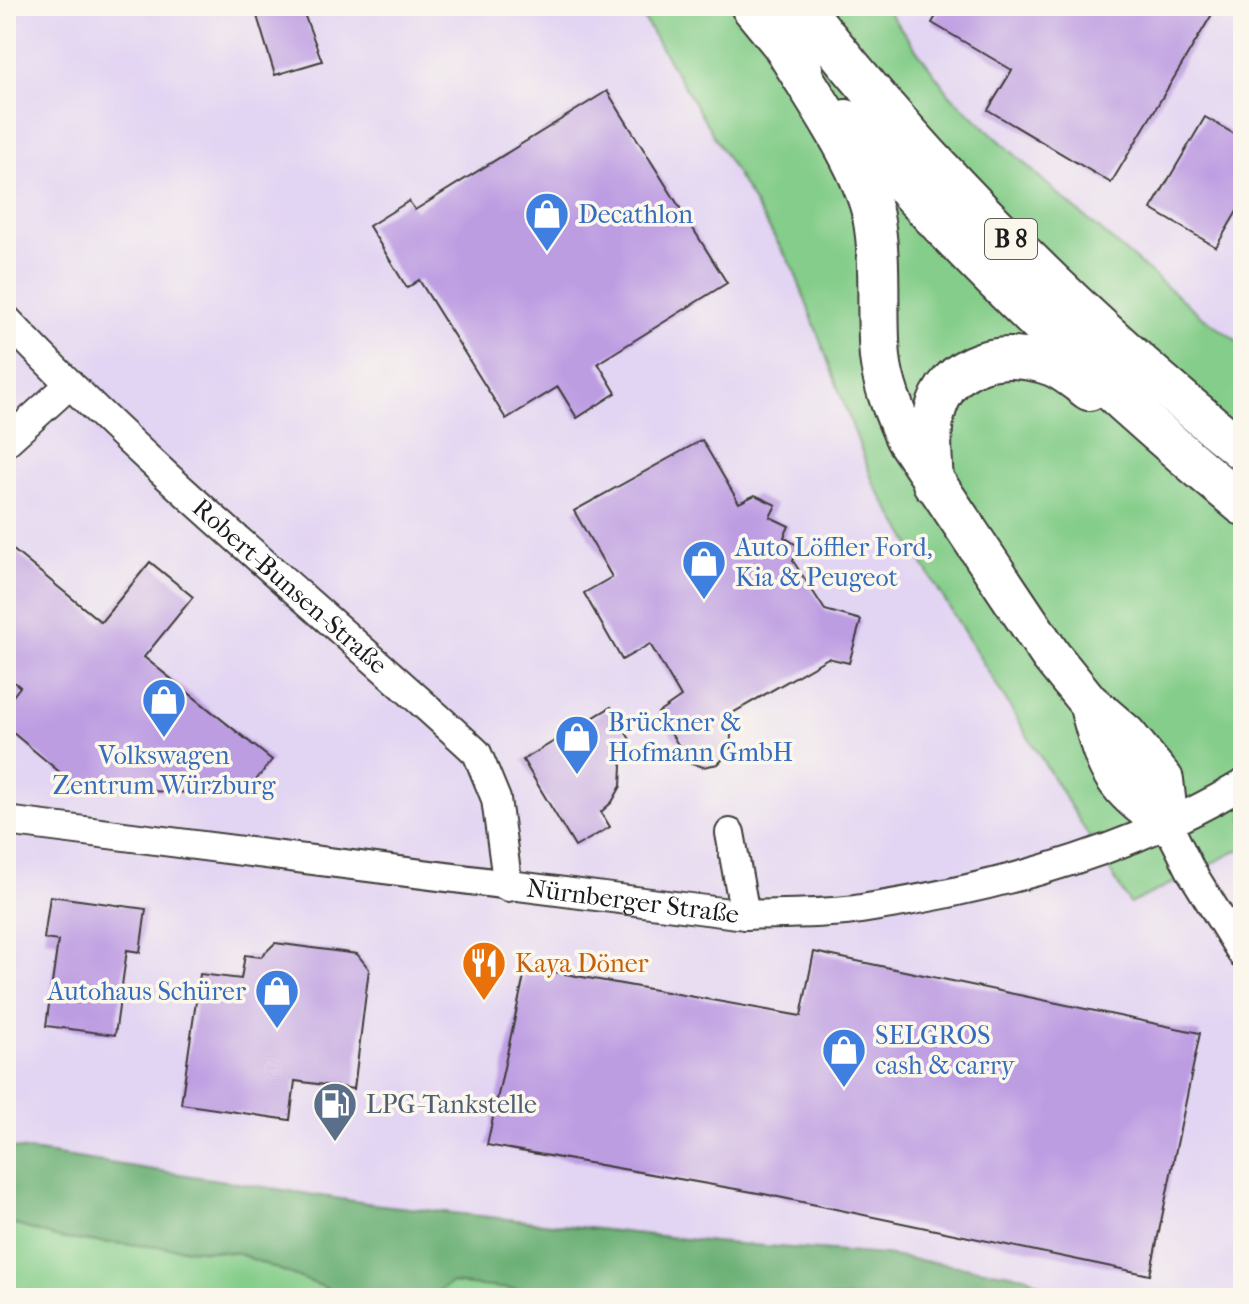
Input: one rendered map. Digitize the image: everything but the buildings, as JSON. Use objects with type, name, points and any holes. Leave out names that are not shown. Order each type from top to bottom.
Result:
[{"type":"highway","name":"B 8","points":[[751,6],[955,240],[1164,439],[1243,505]]},
{"type":"highway","name":"B 8","points":[[802,6],[881,103],[984,212],[1106,333],[1243,451]]},
{"type":"highway","points":[[784,47],[861,179],[872,214],[879,267],[884,373],[906,439],[1051,656],[1089,703],[1126,735],[1163,780],[1168,825]]},
{"type":"highway","points":[[933,483],[933,424],[948,385],[969,366],[1001,356],[1025,358],[1055,367],[1164,439]]},
{"type":"street","name":"Robert-Bunsen-Straße","points":[[6,319],[69,385],[190,498],[477,753],[496,799],[508,887]]},
{"type":"street","points":[[6,442],[69,385]]},
{"type":"street","name":"Nürnberger Straße","points":[[6,821],[745,915],[858,910],[975,887],[1101,851],[1168,825],[1243,784]]},
{"type":"street","points":[[1168,825],[1191,871],[1243,955]]},
{"type":"street","points":[[730,833],[745,915]]},
{"type":"shaded area","points":[[6,6],[636,6],[794,270],[874,484],[1130,904],[1243,848],[1243,1298],[1065,1298],[1025,1276],[884,1255],[713,1242],[373,1204],[6,1147]]},
{"type":"shaded area","points":[[884,6],[1243,6],[1243,345],[1199,314],[1061,197],[951,96]]},
{"type":"green space","points":[[636,6],[884,6],[951,96],[1061,197],[1199,314],[1243,345],[1243,848],[1130,904],[874,484],[794,270]]},
{"type":"green space","points":[[6,1147],[373,1204],[713,1242],[884,1255],[1025,1276],[1065,1298],[602,1298],[451,1283],[428,1298],[352,1298],[237,1253],[63,1239],[6,1222]]},
{"type":"green space","points":[[6,1222],[63,1239],[237,1253],[352,1298],[6,1298]]},
{"type":"green space","points":[[450,1283],[590,1296],[602,1298],[428,1298]]},
{"type":"place","name":"Decathlon","points":[[547,253]]},
{"type":"place","name":"Auto Löffler Ford, Kia & Peugeot","points":[[704,601]]},
{"type":"place","name":"Volkswagen Zentrum Würzburg","points":[[164,739]]},
{"type":"place","name":"Brückner & Hofmann GmbH","points":[[577,776]]},
{"type":"place","name":"Kaya Döner","points":[[484,1002]]},
{"type":"place","name":"Autohaus Schürer","points":[[277,1030]]},
{"type":"place","name":"SELGROS cash & carry","points":[[844,1089]]},
{"type":"place","name":"LPG-Tankstelle","points":[[335,1143]]}]
